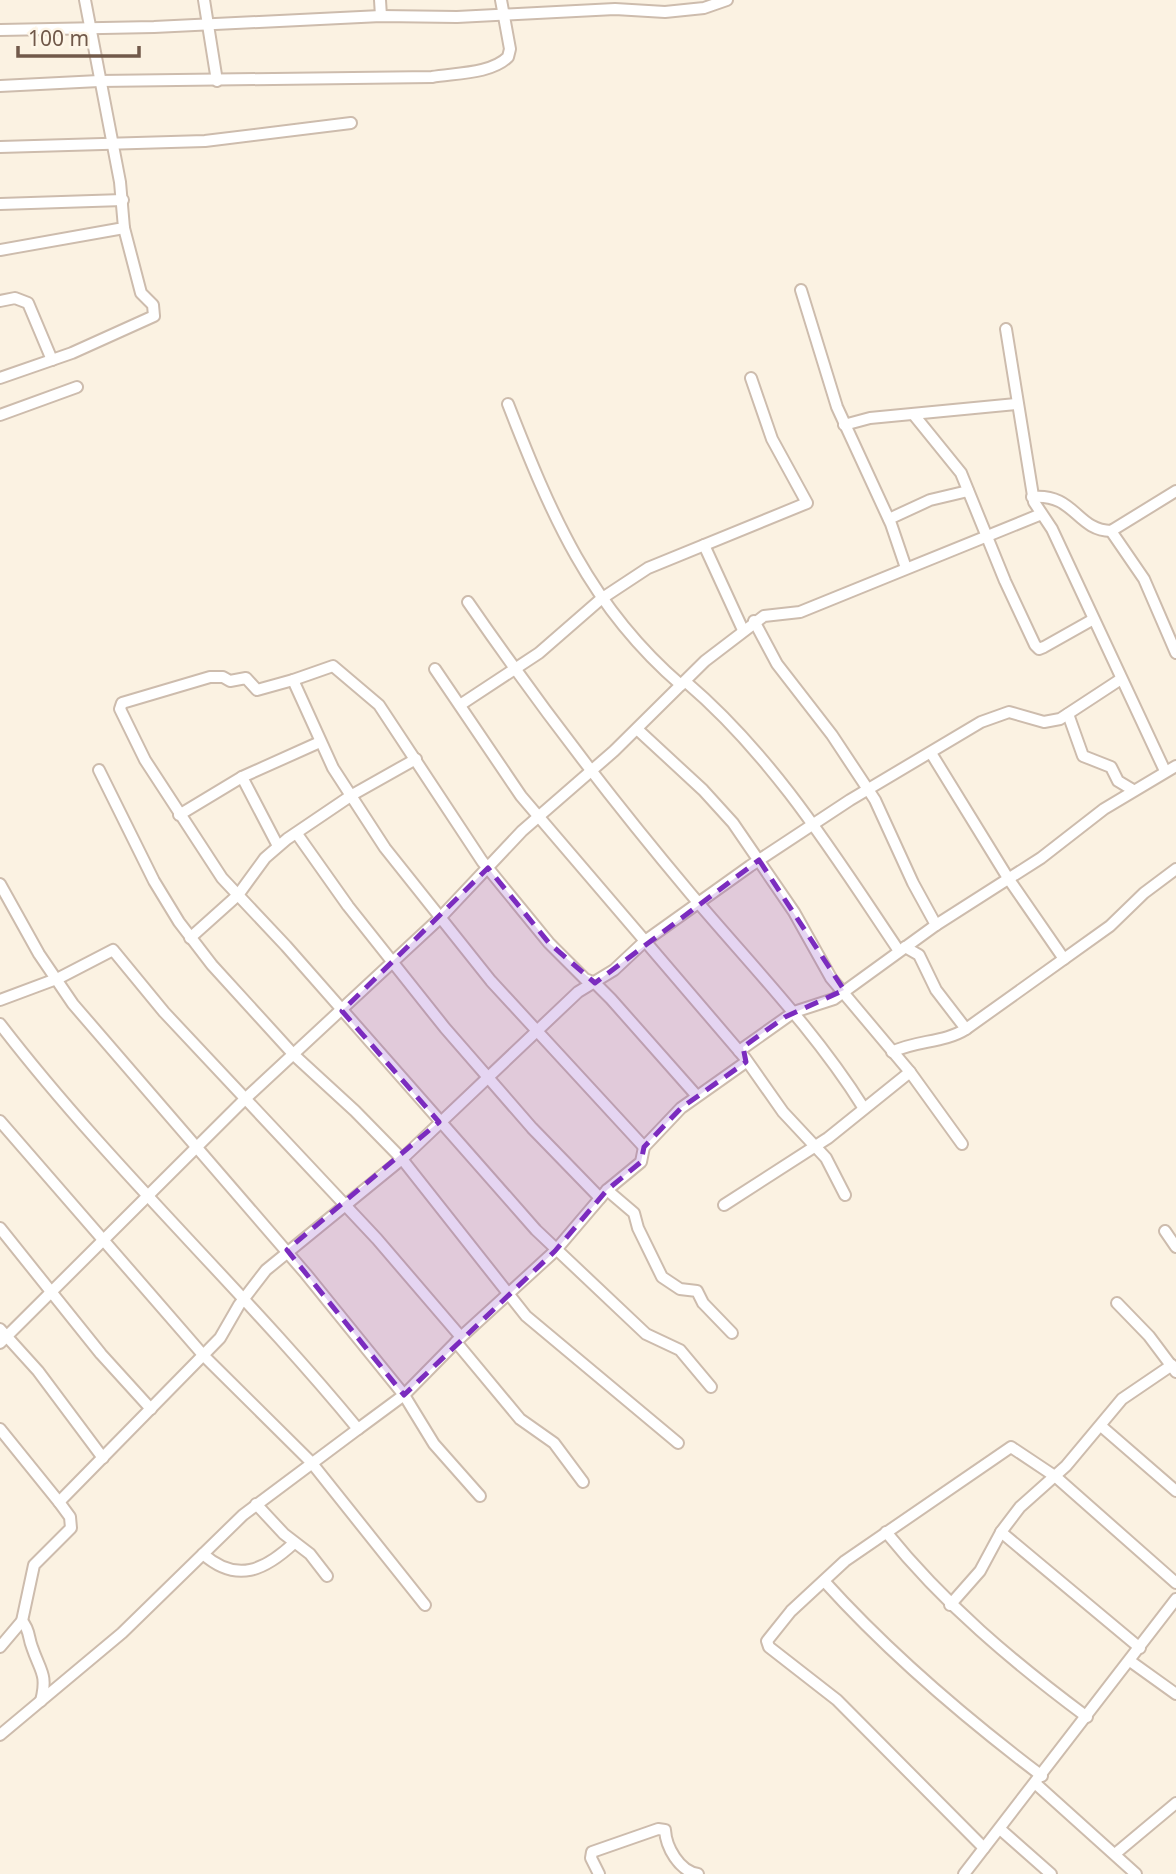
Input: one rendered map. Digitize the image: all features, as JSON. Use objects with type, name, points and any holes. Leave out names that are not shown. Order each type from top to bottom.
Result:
[{"type":"street","points":[[0,378],[52,360],[156,313],[153,305],[141,293],[124,228],[123,200],[85,0]]},
{"type":"street","points":[[204,0],[217,81]]},
{"type":"street","points":[[380,0],[381,16]]},
{"type":"street","points":[[0,86],[99,81],[432,77],[493,66],[508,57],[510,49],[501,0]]},
{"type":"street","points":[[0,30],[90,26],[154,27],[381,16],[615,9],[665,12],[704,8],[727,0]]},
{"type":"street","points":[[0,147],[205,141],[351,123]]},
{"type":"street","points":[[0,205],[123,200]]},
{"type":"street","points":[[0,250],[124,228]]},
{"type":"street","points":[[801,290],[844,425],[889,519],[906,568]]},
{"type":"street","points":[[0,301],[15,298],[28,303],[52,360]]},
{"type":"street","points":[[1006,329],[1032,497],[1039,515],[1052,529],[1092,620],[1165,772]]},
{"type":"street","points":[[460,705],[565,633],[601,599],[648,568],[808,502],[772,439],[751,379]]},
{"type":"street","points":[[0,415],[77,387]]},
{"type":"street","points":[[508,404],[567,541],[601,599],[683,683],[755,751],[814,824],[902,949],[919,955],[936,990],[966,1029]]},
{"type":"street","points":[[844,425],[870,418],[1016,404]]},
{"type":"street","points":[[914,415],[951,459],[988,534],[1010,593],[1039,649],[1092,620]]},
{"type":"street","points":[[889,519],[930,499],[968,491]]},
{"type":"street","points":[[1032,497],[1068,504],[1091,527],[1111,531],[1176,491]]},
{"type":"street","points":[[103,1458],[38,1371],[2,1336],[53,1292],[246,1098],[440,918],[538,817],[592,771],[714,653],[754,621],[774,613],[800,612],[1039,515]]},
{"type":"street","points":[[1111,531],[1144,579],[1176,653]]},
{"type":"street","points":[[704,545],[743,630]]},
{"type":"street","points":[[468,602],[514,670],[639,833],[794,1012],[863,1107]]},
{"type":"street","points":[[754,621],[777,664],[832,735],[867,790],[933,927]]},
{"type":"street","points":[[696,1095],[595,983],[585,979],[549,943],[488,869],[379,705],[336,668],[329,667],[257,690],[246,678],[230,681],[223,677],[210,677],[174,685],[120,705],[122,718],[145,760],[210,863],[237,895],[555,1251],[646,1334],[680,1350],[711,1387]]},
{"type":"street","points":[[435,668],[509,779],[538,817],[760,1076],[783,1112],[826,1158],[845,1195]]},
{"type":"street","points":[[59,1502],[204,1356],[220,1338],[255,1282],[287,1250],[402,1159],[578,992],[595,983],[645,942],[759,860],[867,790],[996,714],[1009,712],[1044,722],[1068,714],[1121,679]]},
{"type":"street","points":[[293,680],[333,768],[385,848],[440,918],[644,1147]]},
{"type":"street","points":[[1068,714],[1083,756],[1111,766],[1118,780],[1133,790]]},
{"type":"street","points":[[637,729],[703,789],[733,823],[794,912],[825,968],[910,1072],[962,1144]]},
{"type":"street","points":[[179,815],[242,778],[320,742]]},
{"type":"street","points":[[931,753],[1008,878],[1064,959]]},
{"type":"street","points":[[190,937],[237,895],[265,858],[278,846],[352,795],[416,759]]},
{"type":"street","points":[[739,1051],[794,1012],[834,999],[933,927],[1133,790],[1176,766]]},
{"type":"street","points":[[99,770],[154,881],[190,937],[294,1055],[402,1159],[540,1328],[616,1392],[638,1406],[678,1443]]},
{"type":"street","points":[[242,778],[278,846]]},
{"type":"street","points":[[297,834],[348,906],[445,1027],[532,1128],[604,1194],[635,1213],[638,1228],[662,1277],[671,1285],[697,1291],[703,1303],[732,1333]]},
{"type":"street","points":[[892,1052],[912,1043],[949,1037],[966,1029],[1110,926],[1176,869]]},
{"type":"street","points":[[0,884],[55,979],[85,1019],[287,1250],[404,1395],[434,1444],[480,1496]]},
{"type":"street","points":[[919,955],[933,927]]},
{"type":"street","points":[[0,1000],[55,979],[113,950],[164,1012],[345,1205],[458,1339],[520,1419],[554,1443],[583,1482]]},
{"type":"street","points":[[0,1024],[59,1097],[244,1298],[358,1429]]},
{"type":"street","points":[[0,1735],[122,1633],[256,1504],[404,1395],[458,1339],[555,1251],[604,1194],[641,1162],[644,1147],[696,1095],[746,1062]]},
{"type":"street","points":[[724,1205],[814,1145],[910,1072]]},
{"type":"street","points":[[0,1121],[103,1243],[204,1356],[311,1462],[425,1605]]},
{"type":"street","points":[[0,1228],[101,1354],[151,1409]]},
{"type":"street","points":[[1165,1231],[1176,1247]]},
{"type":"street","points":[[950,1605],[980,1571],[1001,1532],[1027,1500],[1056,1478],[1122,1399],[1174,1369],[1117,1303]]},
{"type":"street","points":[[1101,1426],[1176,1491]]},
{"type":"street","points":[[0,1429],[70,1517],[71,1528],[34,1564],[22,1621],[0,1647]]},
{"type":"street","points":[[984,1848],[838,1700],[766,1644],[791,1611],[845,1561],[1007,1449],[1016,1449],[1056,1478],[1176,1583]]},
{"type":"street","points":[[256,1504],[294,1543],[310,1554],[327,1576]]},
{"type":"street","points":[[886,1532],[950,1605],[1017,1663],[1087,1717]]},
{"type":"street","points":[[1001,1532],[1140,1648]]},
{"type":"street","points":[[203,1554],[225,1568],[259,1569],[271,1564],[294,1543]]},
{"type":"street","points":[[824,1581],[855,1615],[951,1704],[1039,1780],[1136,1874]]},
{"type":"street","points":[[964,1874],[1176,1599]]},
{"type":"street","points":[[22,1621],[29,1630],[32,1648],[46,1681],[54,1690]]},
{"type":"street","points":[[1130,1661],[1176,1694]]},
{"type":"street","points":[[41,1701],[46,1681]]},
{"type":"street","points":[[1115,1854],[1176,1803]]},
{"type":"street","points":[[598,1874],[591,1858],[592,1852],[658,1829],[665,1830],[674,1856],[683,1867],[698,1874]]},
{"type":"street","points":[[1000,1829],[1051,1874]]},
{"type":"highlighted area","points":[[759,860],[844,990],[785,1017],[743,1047],[746,1062],[681,1108],[644,1147],[641,1162],[607,1190],[555,1251],[404,1395],[287,1250],[439,1122],[342,1011],[488,868],[549,943],[595,983]]}]
